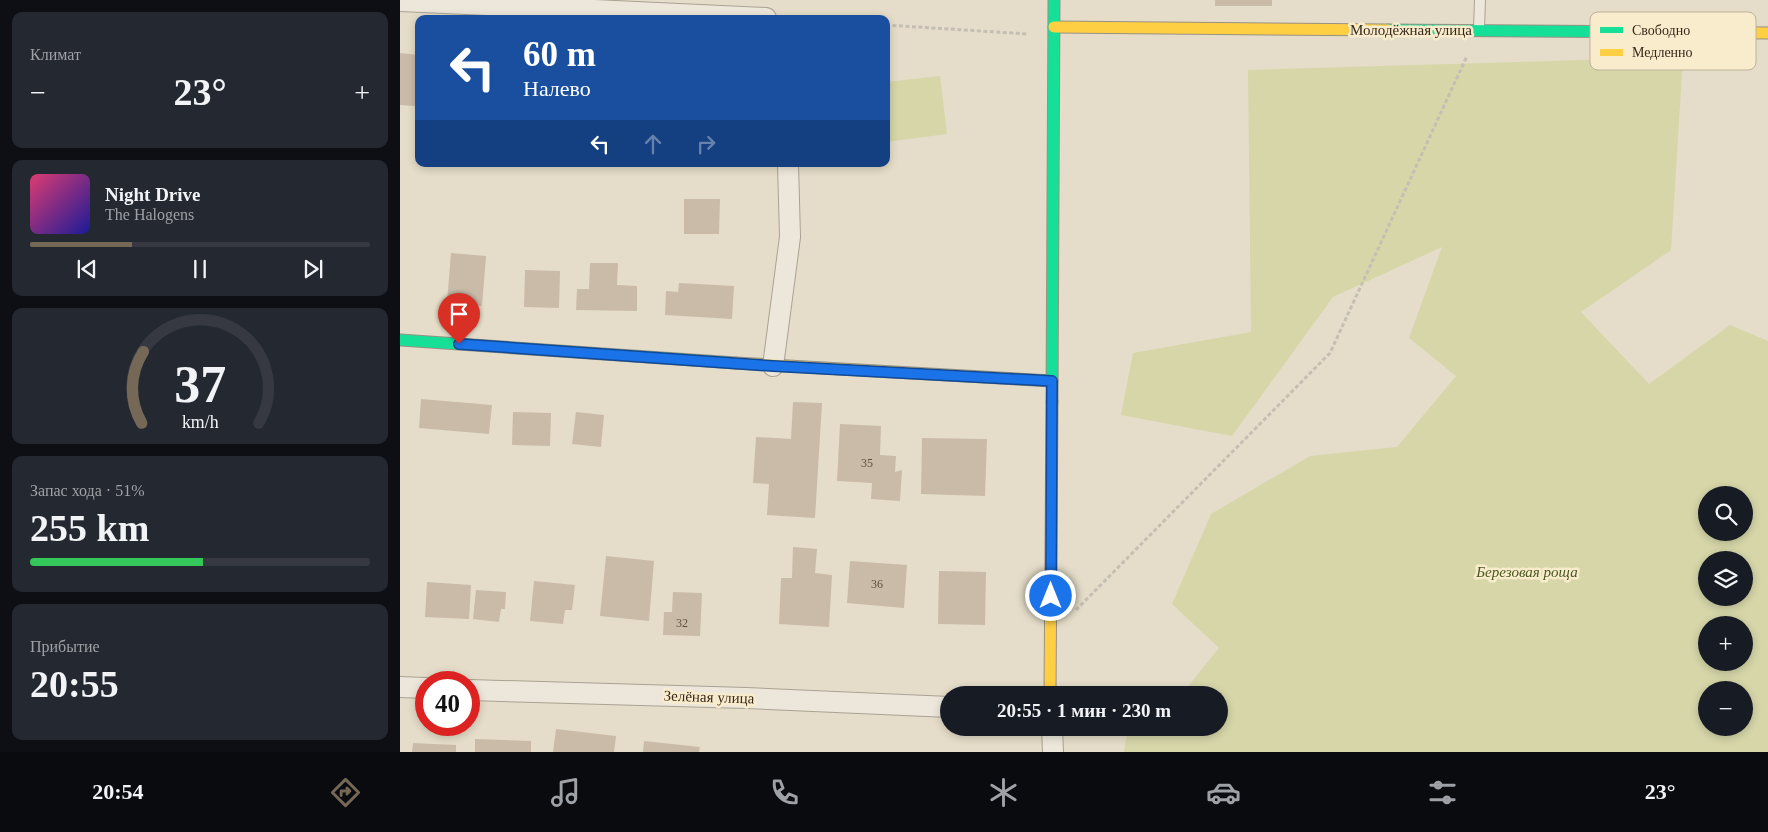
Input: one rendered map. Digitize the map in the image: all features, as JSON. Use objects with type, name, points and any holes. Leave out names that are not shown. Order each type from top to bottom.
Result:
[{"type":"street","points":[[766,15],[769,0]]},
{"type":"street","points":[[1050,686],[1054,0]]},
{"type":"street","points":[[400,1],[701,15]]},
{"type":"street","name":"Молодёжная улица","points":[[1054,31],[1590,31]]},
{"type":"street","points":[[773,366],[790,237],[788,167]]},
{"type":"street","points":[[400,340],[773,366],[1052,381]]},
{"type":"street","points":[[400,687],[415,688]]},
{"type":"street","name":"Зелёная улица","points":[[480,690],[940,707]]},
{"type":"street","points":[[1053,736],[1054,752]]},
{"type":"lane","points":[[1479,30],[1480,0]]},
{"type":"path","points":[[890,26],[1054,31]]},
{"type":"path","points":[[1051,635],[1330,353],[1479,30]]},
{"type":"green space","name":"Березовая роща","points":[[1590,60],[1590,70],[1682,70],[1671,250],[1581,312],[1649,384],[1730,325],[1768,341],[1768,752],[1124,752],[1127,736],[1228,736],[1228,686],[1188,686],[1219,648],[1172,604],[1211,514],[1310,456],[1397,447],[1456,376],[1409,338],[1442,247],[1333,297],[1232,436],[1121,415],[1133,353],[1251,332],[1248,70]]},
{"type":"green space","points":[[940,76],[947,134],[890,141],[890,82]]},
{"type":"building","points":[[1215,0],[1272,0],[1272,6],[1215,6]]},
{"type":"building","points":[[400,53],[415,55],[415,105],[400,105]]},
{"type":"building","points":[[684,199],[720,199],[719,234],[684,234]]},
{"type":"building","points":[[451,253],[486,256],[482,306],[447,303]]},
{"type":"building","points":[[590,263],[618,263],[617,285],[637,286],[637,311],[576,310],[577,289],[589,289]]},
{"type":"building","points":[[525,270],[560,271],[559,308],[524,307]]},
{"type":"building","points":[[679,283],[734,286],[732,319],[665,315],[666,291],[678,292]]},
{"type":"building","points":[[421,399],[492,405],[489,434],[419,428]]},
{"type":"building","points":[[793,402],[822,403],[815,518],[767,515],[769,484],[753,483],[756,437],[791,439]]},
{"type":"building","points":[[513,412],[551,413],[550,446],[512,445]]},
{"type":"building","points":[[576,412],[604,415],[601,447],[572,444]]},
{"type":"building","points":[[840,424],[881,426],[880,455],[896,456],[895,472],[902,470],[900,501],[871,499],[872,483],[837,481]]},
{"type":"building","points":[[922,438],[987,439],[985,496],[921,494]]},
{"type":"building","points":[[793,547],[817,549],[815,573],[832,575],[829,627],[779,624],[781,578],[792,578]]},
{"type":"building","points":[[606,556],[654,561],[649,621],[600,616]]},
{"type":"building","points":[[850,561],[907,565],[904,608],[847,603]]},
{"type":"building","points":[[939,571],[986,572],[985,625],[938,624]]},
{"type":"building","points":[[534,581],[575,585],[572,610],[565,610],[563,624],[530,621]]},
{"type":"building","points":[[427,582],[471,585],[469,619],[425,617]]},
{"type":"building","points":[[476,590],[506,592],[505,609],[501,609],[499,622],[473,619]]},
{"type":"building","points":[[673,592],[702,593],[700,636],[663,635],[664,612],[672,612]]},
{"type":"building","points":[[556,729],[616,736],[614,752],[553,752]]},
{"type":"building","points":[[475,739],[531,741],[531,752],[475,752]]},
{"type":"building","points":[[644,741],[700,747],[699,752],[643,752]]},
{"type":"building","points":[[413,743],[456,745],[456,752],[412,752]]},
{"type":"traffic: fast","points":[[1052,402],[1054,0]]},
{"type":"traffic: fast","points":[[1388,30],[1590,31]]},
{"type":"traffic: fast","points":[[400,340],[736,363]]},
{"type":"traffic: slow","points":[[1054,27],[1388,30]]},
{"type":"traffic: slow","points":[[1756,33],[1768,33]]},
{"type":"traffic: slow","points":[[736,363],[1052,381]]},
{"type":"traffic: slow","points":[[1050,686],[1052,402]]},
{"type":"route","points":[[459,344],[773,366],[1052,381],[1051,596]]}]
